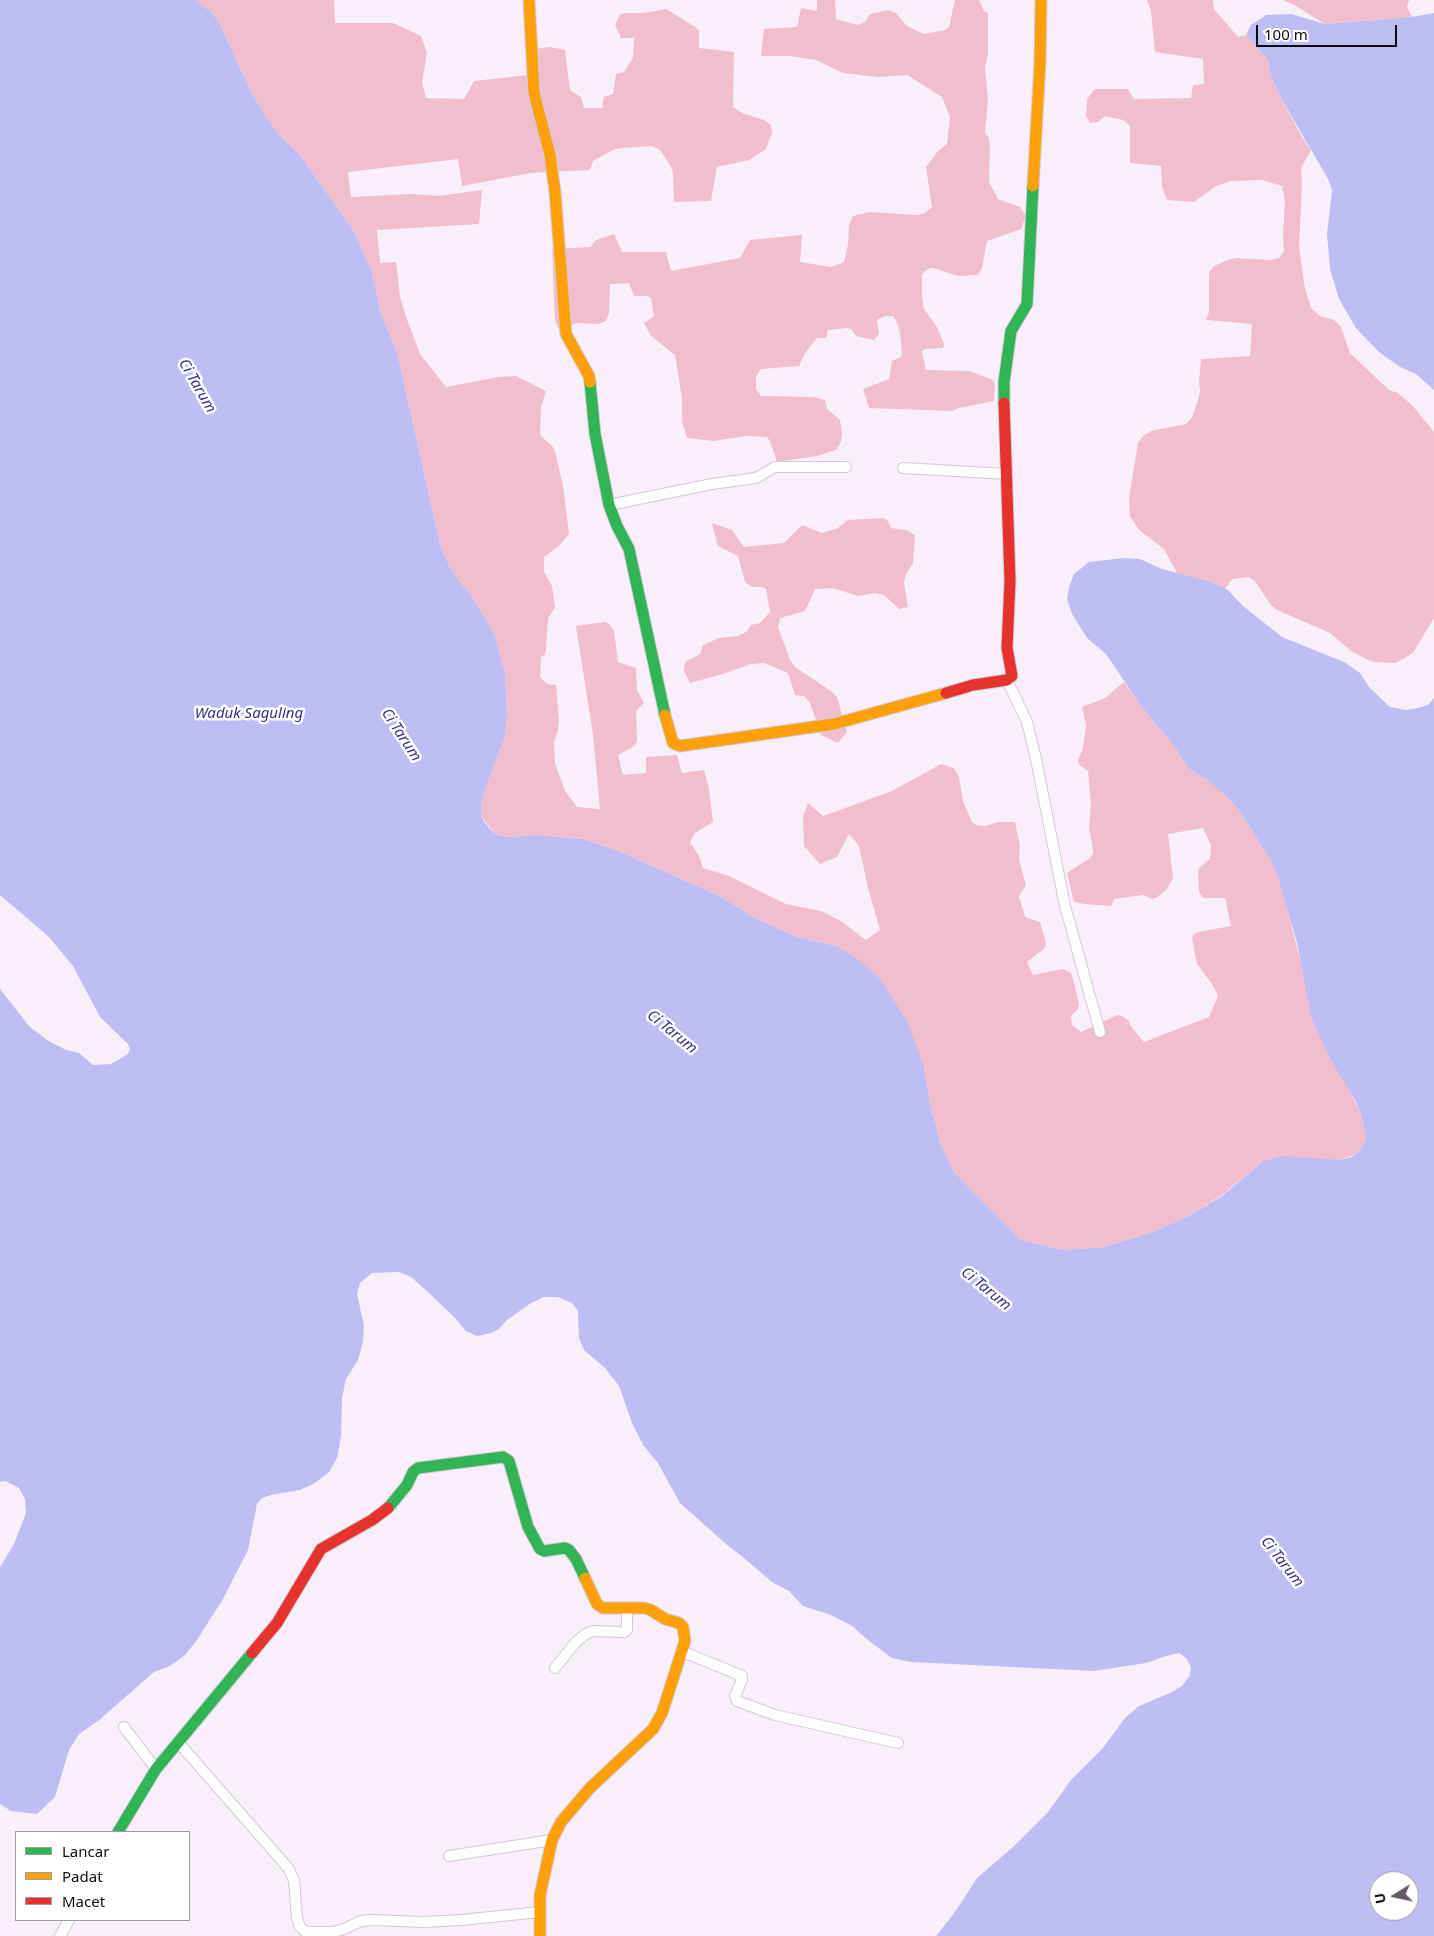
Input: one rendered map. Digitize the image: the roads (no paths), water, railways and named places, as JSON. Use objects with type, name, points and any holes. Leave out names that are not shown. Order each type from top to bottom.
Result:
[{"type":"street","points":[[529,0],[534,93],[550,155],[555,192],[566,334],[568,342],[589,376],[595,434],[609,505],[629,549],[668,728],[672,740],[677,746],[834,724],[973,685],[1007,680],[1012,674],[1007,648],[1010,582],[1004,382],[1011,331],[1027,304],[1040,63],[1041,0]]},
{"type":"street","points":[[609,505],[712,484],[756,478],[775,467],[846,467]]},
{"type":"street","points":[[903,468],[1007,474]]},
{"type":"street","points":[[1007,680],[1027,722],[1036,758],[1065,906],[1100,1032]]},
{"type":"street","points":[[119,1831],[156,1769],[269,1634],[292,1600],[321,1549],[372,1520],[392,1505],[408,1485],[412,1472],[418,1468],[503,1457],[507,1458],[528,1528],[540,1549],[549,1551],[564,1548],[569,1550],[576,1558],[597,1604],[603,1608],[644,1608],[665,1619],[679,1623],[685,1633],[662,1713],[653,1729],[584,1795],[561,1822],[552,1840],[544,1871],[540,1936]]},
{"type":"street","points":[[555,1668],[576,1642],[586,1634],[592,1632],[624,1632],[627,1630],[627,1608]]},
{"type":"street","points":[[681,1651],[740,1675],[742,1680],[735,1696],[737,1701],[776,1715],[898,1743]]},
{"type":"street","points":[[124,1726],[156,1769]]},
{"type":"street","points":[[178,1742],[289,1869],[294,1881],[300,1927],[306,1932],[333,1932],[361,1921],[372,1920],[442,1921],[540,1912]]},
{"type":"street","points":[[449,1856],[552,1840]]},
{"type":"street","points":[[60,1936],[68,1921]]},
{"type":"water","name":"Waduk Saguling","points":[[0,0],[195,0],[211,12],[219,22],[251,92],[265,115],[279,135],[300,155],[353,230],[371,269],[381,313],[397,352],[440,544],[451,570],[472,597],[494,633],[505,673],[507,714],[505,736],[482,798],[481,816],[485,823],[495,834],[506,837],[536,835],[583,839],[621,852],[722,897],[753,917],[797,937],[837,946],[860,961],[881,980],[908,1023],[924,1067],[930,1104],[941,1145],[954,1172],[1021,1240],[1063,1250],[1104,1247],[1150,1233],[1187,1217],[1222,1196],[1262,1162],[1283,1156],[1339,1160],[1352,1157],[1362,1147],[1366,1137],[1355,1100],[1329,1057],[1311,1016],[1297,943],[1277,874],[1269,858],[1241,813],[1227,797],[1207,780],[1189,769],[1174,746],[1141,706],[1106,654],[1087,638],[1072,614],[1067,599],[1074,574],[1089,562],[1124,558],[1140,559],[1162,569],[1209,581],[1228,590],[1243,606],[1282,637],[1344,662],[1360,673],[1369,687],[1390,707],[1406,710],[1418,708],[1428,705],[1434,698],[1434,1936],[936,1936],[955,1912],[977,1878],[1013,1847],[1048,1812],[1071,1780],[1103,1748],[1125,1718],[1139,1706],[1182,1686],[1190,1675],[1191,1667],[1186,1658],[1179,1653],[1146,1663],[1094,1671],[911,1662],[892,1658],[852,1626],[831,1615],[803,1606],[789,1591],[772,1582],[680,1503],[658,1463],[643,1445],[632,1423],[619,1386],[605,1368],[584,1350],[579,1338],[578,1311],[572,1303],[558,1297],[544,1297],[521,1310],[499,1329],[477,1336],[466,1331],[456,1319],[411,1277],[399,1272],[372,1273],[360,1283],[357,1294],[364,1325],[363,1342],[358,1360],[346,1379],[342,1398],[341,1437],[337,1458],[329,1472],[315,1483],[300,1490],[262,1498],[257,1504],[248,1550],[223,1599],[195,1643],[184,1656],[170,1666],[154,1672],[98,1721],[79,1734],[69,1750],[55,1797],[37,1814],[11,1811],[0,1804],[0,1567],[14,1544],[26,1513],[25,1499],[19,1488],[5,1481],[0,1482],[0,989],[29,1026],[47,1040],[66,1050],[79,1053],[93,1065],[111,1064],[128,1054],[130,1049],[128,1044],[100,1017],[73,966],[49,937],[0,895]]},
{"type":"water","points":[[1434,13],[1434,390],[1416,374],[1400,367],[1379,352],[1356,328],[1339,299],[1330,269],[1327,234],[1332,190],[1328,179],[1281,98],[1271,77],[1268,60],[1246,35],[1251,25],[1266,15],[1291,14],[1325,24],[1412,17]]},
{"type":"water label","name":"Ci Tarum","points":[[197,386]]},
{"type":"water label","name":"Ci Tarum","points":[[401,735]]},
{"type":"water label","name":"Ci Tarum","points":[[672,1032]]},
{"type":"water label","name":"Ci Tarum","points":[[986,1289]]},
{"type":"water label","name":"Ci Tarum","points":[[1282,1562]]}]
